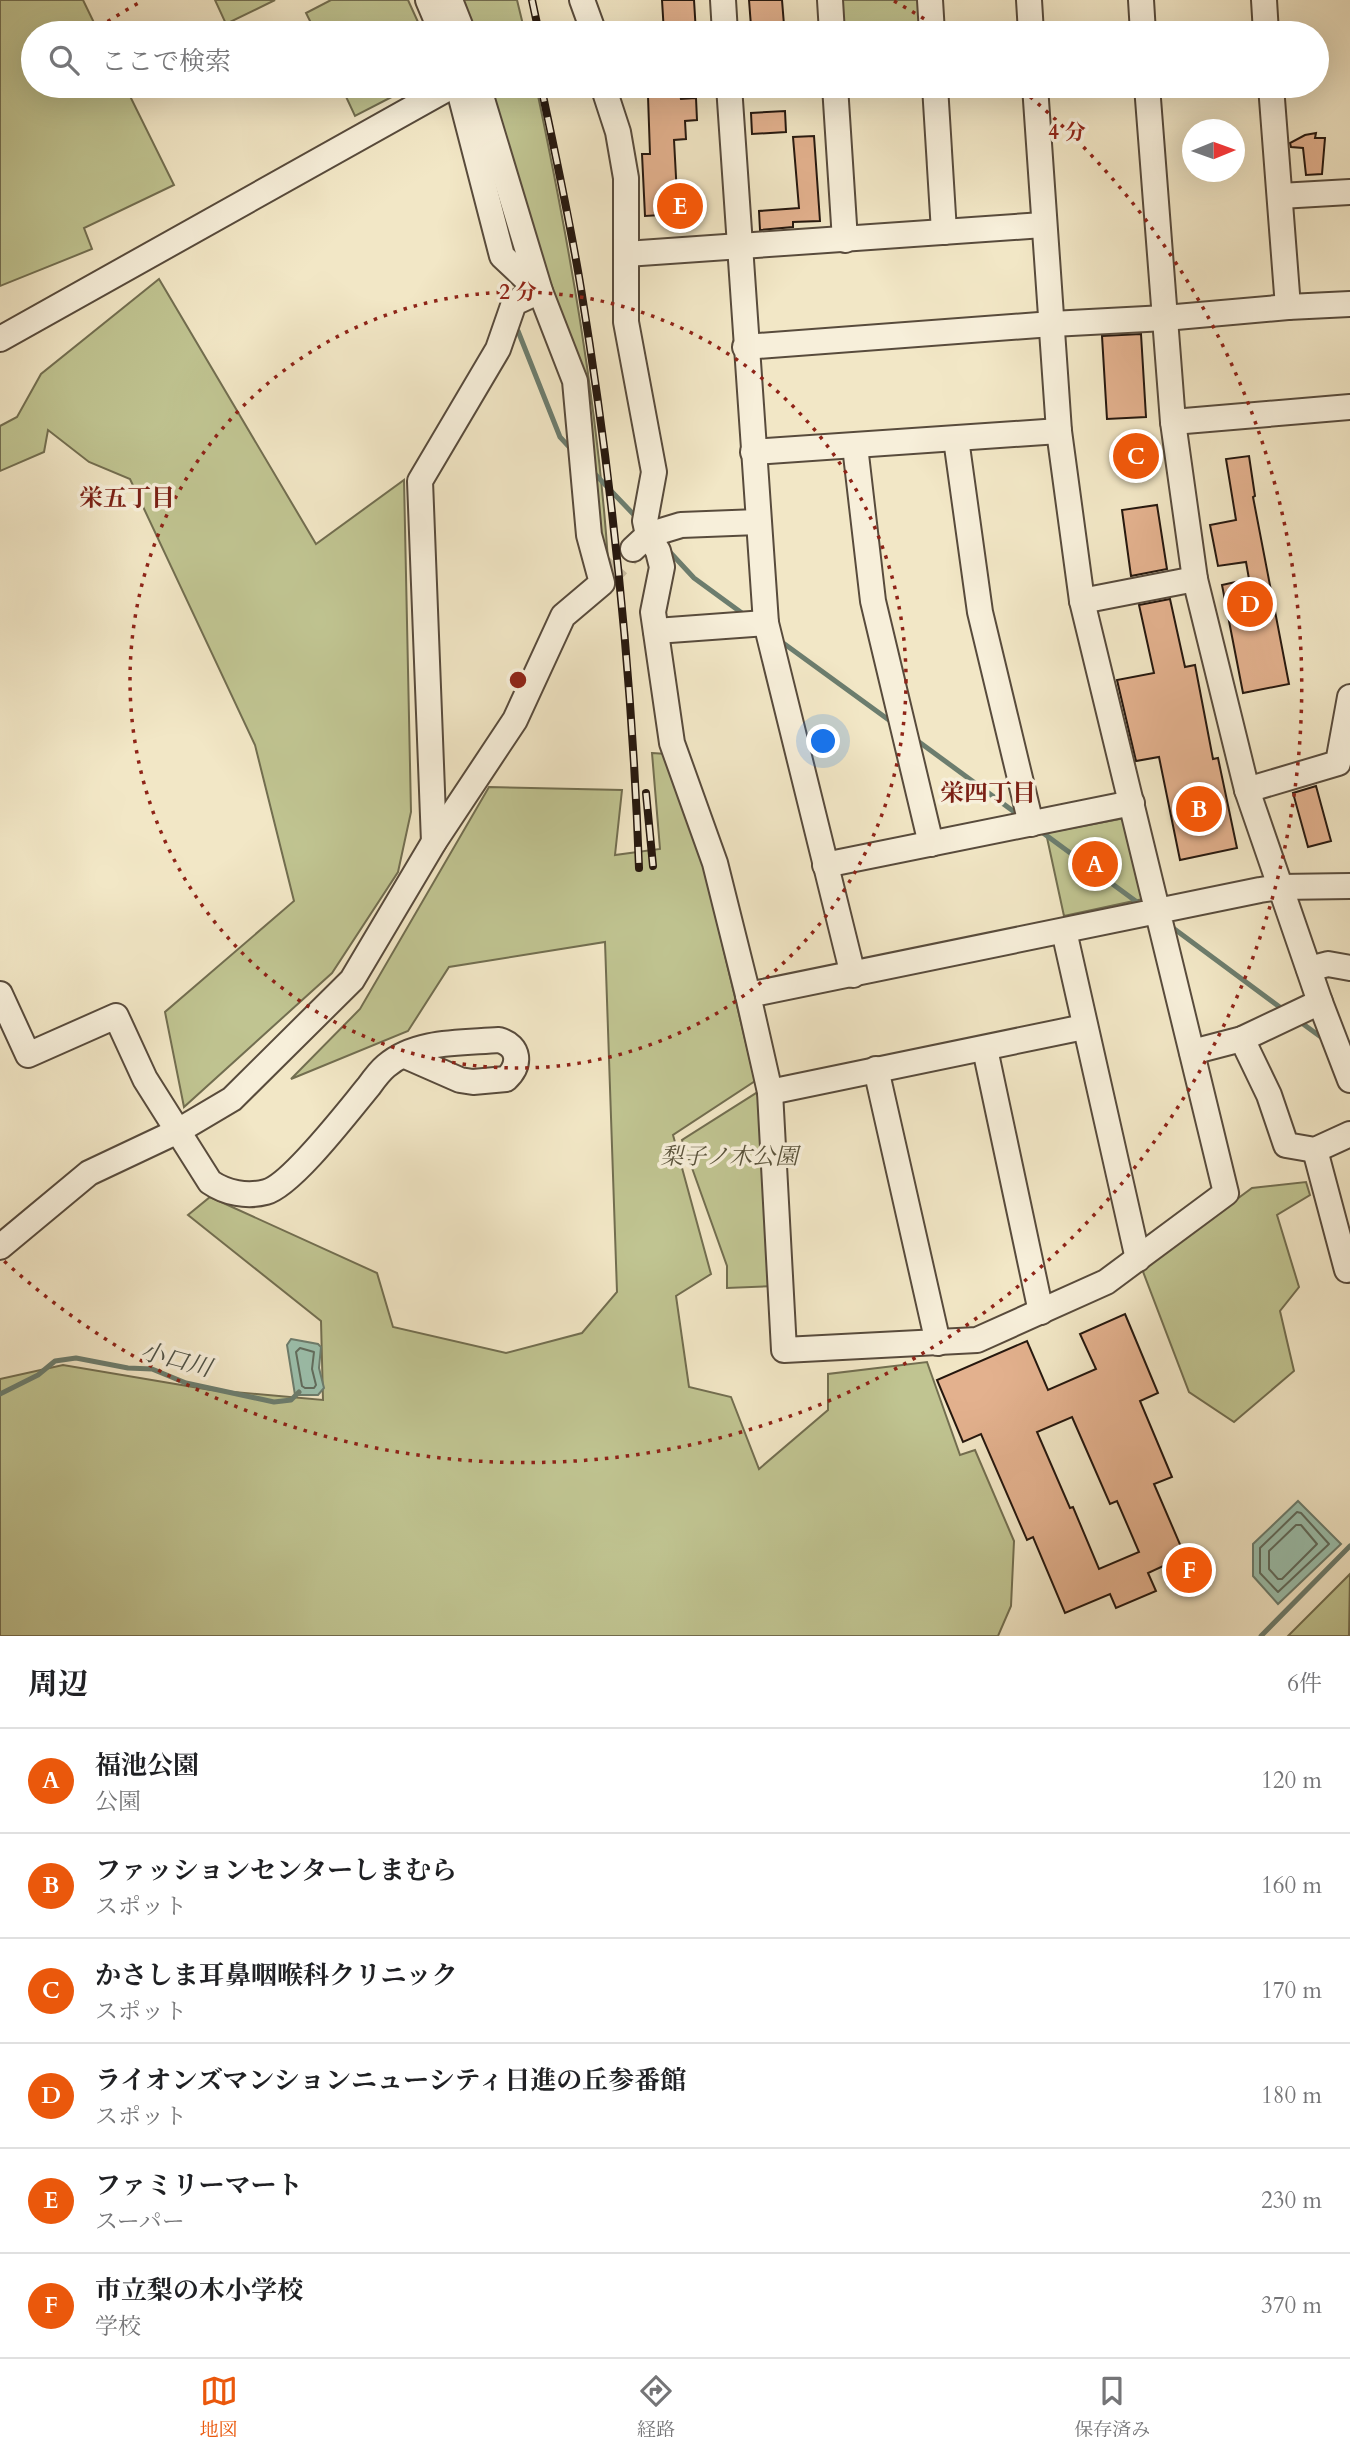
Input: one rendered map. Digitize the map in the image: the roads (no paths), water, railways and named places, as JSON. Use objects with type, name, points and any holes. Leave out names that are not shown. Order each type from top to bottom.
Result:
[{"type":"street","points":[[428,0],[437,21]]},
{"type":"street","points":[[450,0],[458,21]]},
{"type":"street","points":[[582,0],[590,21]]},
{"type":"street","points":[[723,0],[724,21]]},
{"type":"street","points":[[830,0],[831,21]]},
{"type":"street","points":[[930,0],[931,21]]},
{"type":"street","points":[[1029,0],[1030,21]]},
{"type":"street","points":[[1140,0],[1142,21]]},
{"type":"street","points":[[1264,0],[1265,21]]},
{"type":"street","points":[[0,339],[431,98]]},
{"type":"street","points":[[461,98],[502,256],[540,291]]},
{"type":"street","points":[[0,1247],[89,1172],[178,1131],[232,1099],[352,980],[434,842],[515,720],[563,616],[602,583],[589,535],[575,381],[540,291],[482,98]]},
{"type":"street","points":[[607,98],[618,132],[626,178],[626,322],[654,472],[640,542]]},
{"type":"street","points":[[730,98],[766,623],[853,975]]},
{"type":"street","points":[[836,98],[845,240]]},
{"type":"street","points":[[936,98],[944,232]]},
{"type":"street","points":[[640,542],[658,551],[662,566],[653,612],[672,743],[715,863],[770,1092],[784,1350],[977,1340],[1106,1282],[1226,1193],[1082,601],[1059,431],[1036,98]]},
{"type":"street","points":[[1148,98],[1173,422],[1195,579],[1247,790],[1320,1002],[1350,1080]]},
{"type":"street","points":[[1272,98],[1288,307]]},
{"type":"street","points":[[1280,196],[1350,192]]},
{"type":"street","points":[[626,254],[1043,225]]},
{"type":"street","points":[[434,842],[420,481],[498,349],[514,303],[540,291]]},
{"type":"street","points":[[746,347],[1350,304]]},
{"type":"street","points":[[1173,422],[1350,408]]},
{"type":"street","points":[[753,452],[1059,431]]},
{"type":"street","points":[[956,439],[980,612],[1031,824]]},
{"type":"street","points":[[855,446],[873,601],[931,844]]},
{"type":"street","points":[[640,542],[681,526],[758,522]]},
{"type":"street","points":[[1082,601],[1195,579]]},
{"type":"street","points":[[656,631],[766,623]]},
{"type":"street","points":[[1247,790],[1338,763],[1350,697]]},
{"type":"street","points":[[825,864],[1132,803]]},
{"type":"street","points":[[748,995],[1280,887],[1350,887]]},
{"type":"street","points":[[1064,931],[1138,1259]]},
{"type":"street","points":[[1309,969],[1328,964],[1350,968]]},
{"type":"street","points":[[0,994],[28,1055],[116,1016],[145,1079],[210,1182],[219,1189],[238,1194],[267,1192],[282,1184],[316,1150],[386,1066],[403,1055]]},
{"type":"street","points":[[1192,1052],[1242,1039],[1320,1002]]},
{"type":"street","points":[[770,1092],[1084,1027]]},
{"type":"street","points":[[1242,1039],[1269,1095],[1286,1145],[1315,1150],[1350,1134]]},
{"type":"street","points":[[985,1049],[1041,1312]]},
{"type":"street","points":[[876,1069],[938,1342]]},
{"type":"street","points":[[1315,1150],[1347,1270],[1350,1268]]},
{"type":"water","points":[[291,1339],[318,1344],[321,1347],[319,1368],[324,1388],[318,1395],[295,1395],[287,1345]]},
{"type":"water","points":[[1298,1501],[1341,1544],[1278,1604],[1253,1576],[1253,1544]]},
{"type":"waterway","points":[[518,331],[560,437],[572,450]]},
{"type":"waterway","points":[[593,472],[637,518]]},
{"type":"waterway","points":[[668,550],[694,578],[746,616]]},
{"type":"waterway","points":[[779,640],[893,723]]},
{"type":"waterway","points":[[915,739],[1020,816]]},
{"type":"waterway","points":[[1039,830],[1141,905]]},
{"type":"waterway","points":[[1169,925],[1285,1011]]},
{"type":"waterway","points":[[1299,1021],[1325,1040]]},
{"type":"waterway","name":"小口川","points":[[0,1394],[38,1375],[55,1361],[76,1358],[128,1368],[152,1369],[186,1383],[274,1402],[291,1400],[299,1392]]},
{"type":"waterway","points":[[1261,1636],[1350,1546]]},
{"type":"tunnel","points":[[602,583],[633,549]]},
{"type":"railway","points":[[532,0],[536,21]]},
{"type":"railway","points":[[543,98],[577,264],[611,505],[626,650],[639,868]]},
{"type":"railway","points":[[646,793],[653,866]]},
{"type":"place","name":"ファミリーマート","points":[[680,206]]},
{"type":"place","name":"かさしま耳鼻咽喉科クリニック","points":[[1136,456]]},
{"type":"place","name":"ライオンズマンションニューシティ日進の丘参番館","points":[[1250,604]]},
{"type":"place","name":"ファッションセンターしまむら","points":[[1199,809]]},
{"type":"place","name":"福池公園","points":[[1095,864]]},
{"type":"place","name":"市立梨の木小学校","points":[[1189,1570]]},
{"type":"district","name":"栄五丁目","points":[[127,498]]},
{"type":"district","name":"栄四丁目","points":[[988,793]]},
{"type":"park label","name":"梨子ノ木公園","points":[[729,1156]]}]
